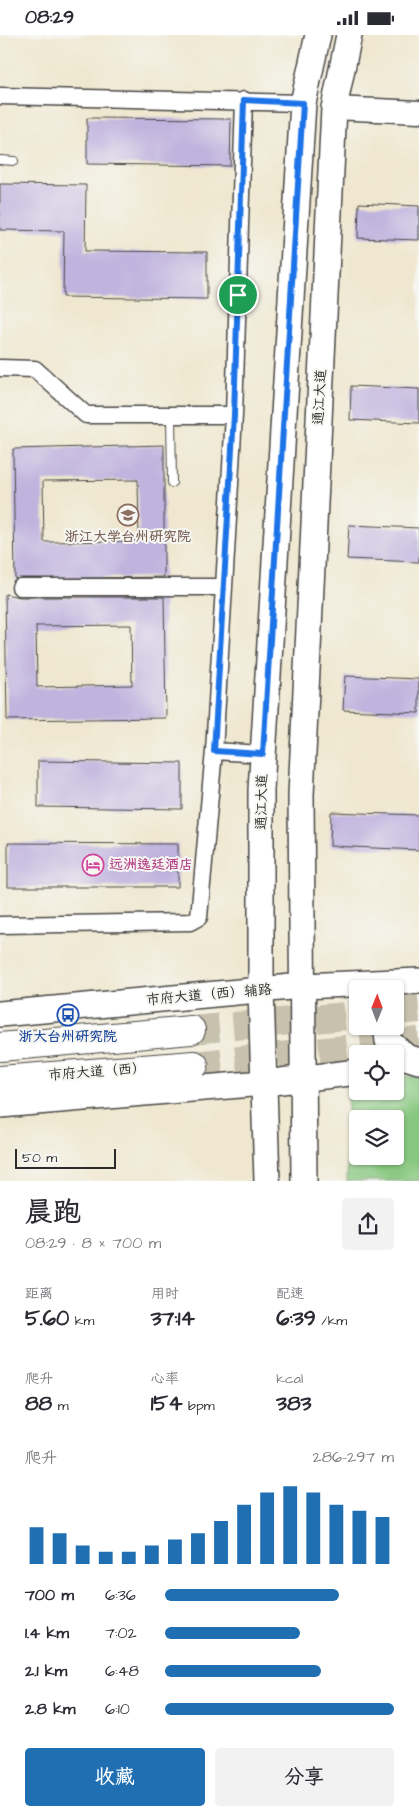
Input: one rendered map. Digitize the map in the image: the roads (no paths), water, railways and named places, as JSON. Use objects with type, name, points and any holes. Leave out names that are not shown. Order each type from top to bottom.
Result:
[{"type":"highway","points":[[0,1047],[191,1030]]},
{"type":"highway","name":"市府大道（西）","points":[[0,1080],[194,1065]]},
{"type":"main road","name":"通江大道","points":[[267,1181],[261,991],[261,790],[303,103],[318,35]]},
{"type":"main road","name":"通江大道","points":[[304,1181],[300,795],[334,108],[349,35]]},
{"type":"main road","name":"市府大道（西）辅路","points":[[0,1014],[302,986],[419,981]]},
{"type":"main road","points":[[404,993],[419,981]]},
{"type":"main road","points":[[387,1035],[388,1041],[406,1057],[419,1061]]},
{"type":"main road","points":[[404,1067],[419,1065]]},
{"type":"main road","points":[[0,1105],[264,1083],[349,1073]]},
{"type":"main road","points":[[273,1181],[280,1175],[289,1176],[298,1181]]},
{"type":"street","points":[[0,96],[244,100],[303,103]]},
{"type":"street","points":[[0,925],[190,921],[199,917],[214,751],[234,415],[244,100]]},
{"type":"street","points":[[334,108],[419,112]]},
{"type":"street","points":[[0,369],[35,369],[86,415],[234,415]]},
{"type":"street","points":[[20,587],[224,587]]},
{"type":"street","points":[[214,751],[263,754]]},
{"type":"lane","points":[[0,161],[14,161]]},
{"type":"lane","points":[[171,414],[172,483]]},
{"type":"tunnel","points":[[404,1010],[419,1009]]},
{"type":"tunnel","points":[[191,1030],[349,1016]]},
{"type":"tunnel","points":[[194,1065],[419,1041]]},
{"type":"place","name":"浙江大学台州研究院","points":[[128,515]]},
{"type":"place","name":"远洲逸廷酒店","points":[[93,865]]},
{"type":"place","name":"浙大台州研究院","points":[[68,1015]]}]
